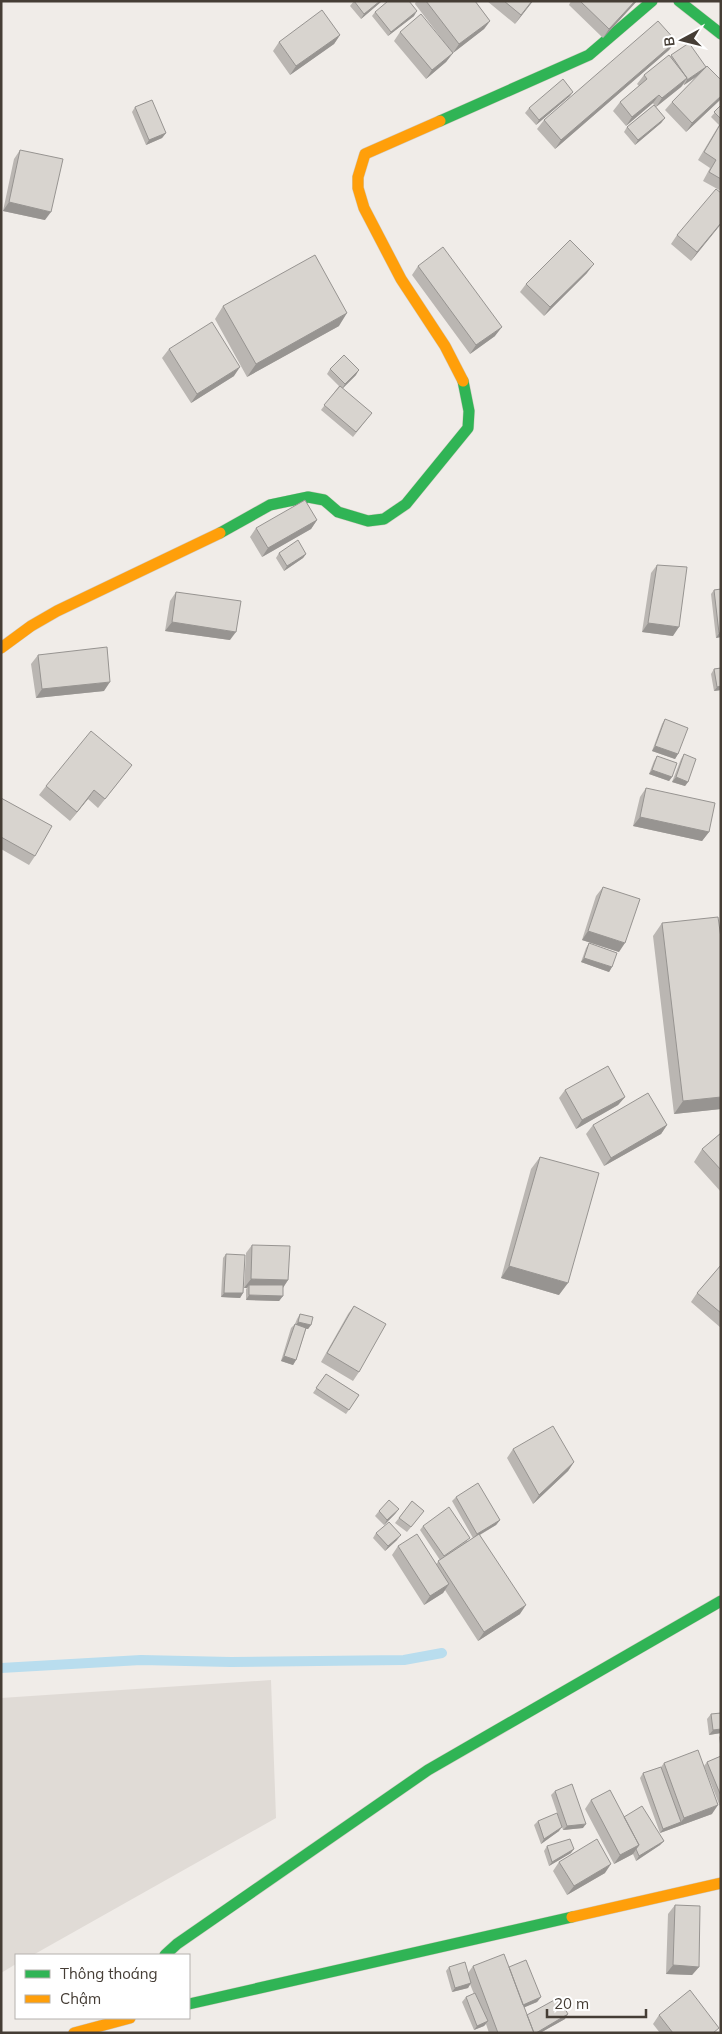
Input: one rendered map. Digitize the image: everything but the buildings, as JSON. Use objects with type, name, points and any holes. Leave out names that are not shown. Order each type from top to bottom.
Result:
[{"type":"street","points":[[1,648],[31,626],[57,611],[229,529],[270,505],[308,497],[324,500],[338,512],[368,521],[384,519],[406,504],[468,428],[471,412],[467,389],[446,349],[414,301],[361,203],[359,168],[365,154],[588,55],[652,1]]},
{"type":"street","points":[[679,1],[721,34]]},
{"type":"street","points":[[166,1954],[177,1944],[428,1770],[721,1601]]},
{"type":"street","points":[[190,2004],[721,1883]]},
{"type":"street","points":[[85,2030],[97,2019]]},
{"type":"street","points":[[74,2033],[126,2019]]},
{"type":"shaded area","points":[[271,1680],[276,1818],[35,1954],[15,1954],[15,1965],[1,1973],[1,1698]]},
{"type":"waterway","points":[[1,1668],[141,1660],[231,1662],[404,1660],[442,1653]]},
{"type":"traffic: fast","points":[[440,121],[589,55],[652,1]]},
{"type":"traffic: fast","points":[[679,1],[721,34]]},
{"type":"traffic: fast","points":[[220,533],[270,505],[308,497],[324,500],[338,512],[368,521],[384,519],[406,504],[468,428],[469,411],[463,381]]},
{"type":"traffic: fast","points":[[166,1954],[177,1944],[428,1770],[721,1601]]},
{"type":"traffic: fast","points":[[190,2004],[572,1917]]},
{"type":"traffic: slow","points":[[440,121],[365,154],[358,177],[358,188],[364,208],[401,279],[445,346],[463,381]]},
{"type":"traffic: slow","points":[[1,648],[31,626],[57,611],[220,533]]},
{"type":"traffic: slow","points":[[572,1917],[721,1883]]},
{"type":"traffic: slow","points":[[74,2033],[126,2019]]}]
